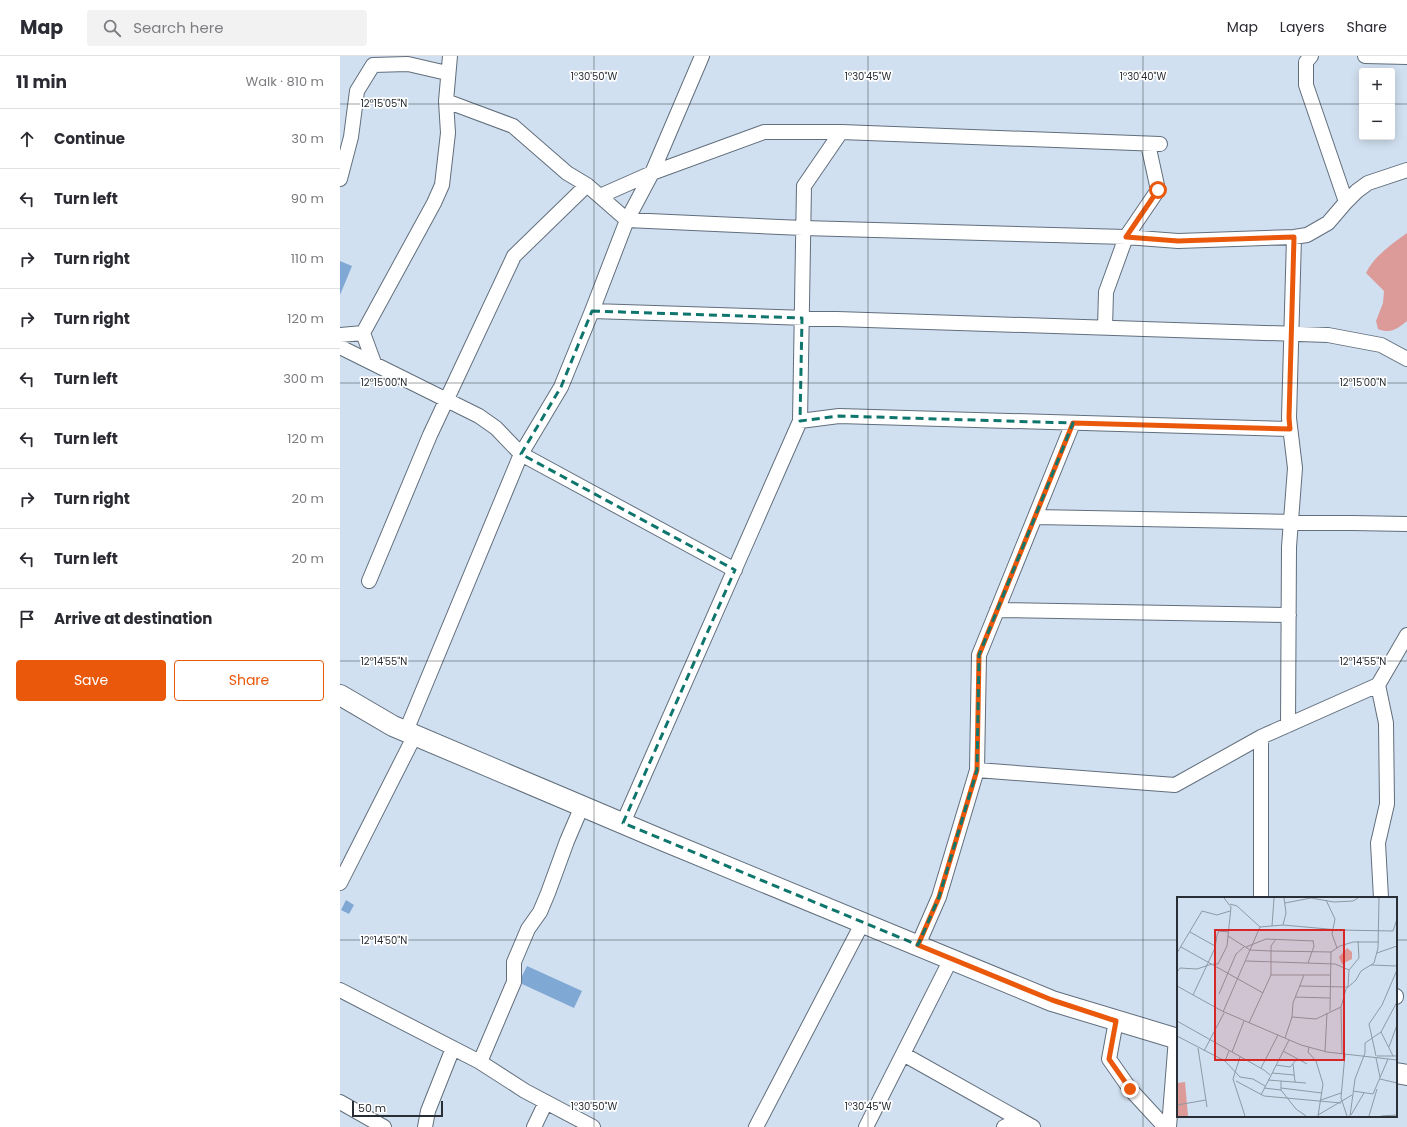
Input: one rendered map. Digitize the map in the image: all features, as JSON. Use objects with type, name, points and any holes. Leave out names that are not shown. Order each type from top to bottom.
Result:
[{"type":"street","points":[[374,364],[363,333],[434,203],[442,185],[448,133],[446,101],[450,56]]},
{"type":"street","points":[[340,883],[410,733],[520,454],[561,387],[627,220],[652,173],[702,56]]},
{"type":"street","points":[[1311,56],[1306,62],[1306,85],[1346,202]]},
{"type":"street","points":[[1365,56],[1407,57]]},
{"type":"street","points":[[340,179],[351,137],[357,91],[373,65],[408,64],[448,73]]},
{"type":"street","points":[[446,101],[513,126],[567,173],[587,185],[627,220],[803,228],[1126,237],[1178,241],[1294,237],[1307,235],[1328,223],[1346,202],[1368,183],[1407,170]]},
{"type":"street","points":[[600,196],[652,173],[764,132],[841,132],[1154,144],[1158,190],[1126,237],[1106,292],[1105,328]]},
{"type":"street","points":[[623,823],[800,421],[804,186],[841,132]]},
{"type":"street","points":[[370,581],[446,399],[514,256],[587,185]]},
{"type":"street","points":[[1288,725],[1289,547],[1295,468],[1289,418],[1294,237]]},
{"type":"street","points":[[592,311],[1328,335],[1382,345],[1407,359]]},
{"type":"street","points":[[340,335],[363,333]]},
{"type":"street","points":[[340,346],[479,416],[496,428],[520,454],[735,570]]},
{"type":"street","points":[[800,421],[839,416],[1290,429]]},
{"type":"street","points":[[918,945],[939,897],[977,770],[979,655],[1073,423]]},
{"type":"street","points":[[1035,518],[1407,524]]},
{"type":"street","points":[[997,610],[1289,615]]},
{"type":"street","points":[[977,770],[1175,785],[1261,737],[1378,685],[1407,635]]},
{"type":"street","points":[[1378,685],[1386,724],[1387,804],[1378,843],[1381,897]]},
{"type":"street","points":[[340,695],[393,726],[951,959],[1052,1000],[1177,1039],[1169,1127]]},
{"type":"street","points":[[1261,737],[1261,897]]},
{"type":"street","points":[[480,1062],[514,982],[514,962],[528,929],[540,912],[582,806]]},
{"type":"street","points":[[756,1127],[863,922]]},
{"type":"street","points":[[866,1127],[951,959]]},
{"type":"street","points":[[340,990],[480,1062],[525,1091],[593,1127]]},
{"type":"street","points":[[1116,1021],[1109,1059],[1130,1089],[1165,1127]]},
{"type":"street","points":[[425,1127],[428,1110],[453,1048]]},
{"type":"street","points":[[903,1054],[1032,1127]]},
{"type":"street","points":[[1397,1073],[1407,1075]]},
{"type":"street","points":[[340,1102],[384,1127]]},
{"type":"street","points":[[534,1127],[546,1102]]},
{"type":"street","points":[[1004,1127],[1020,1120]]},
{"type":"highlighted area","points":[[592,311],[802,318],[800,421],[839,416],[1073,423],[979,655],[977,770],[939,897],[918,945],[623,823],[735,570],[521,454],[561,387]]},
{"type":"shaded area","points":[[1407,233],[1407,321],[1394,330],[1387,331],[1378,329],[1376,321],[1383,303],[1384,291],[1366,273],[1369,267],[1379,256]]},
{"type":"building","points":[[340,261],[352,266],[340,295]]},
{"type":"building","points":[[346,900],[354,905],[349,914],[341,910]]},
{"type":"building","points":[[527,966],[582,991],[574,1008],[522,984],[522,976]]},
{"type":"route","points":[[1130,1089],[1109,1059],[1116,1021],[1052,1000],[918,945],[939,897],[977,770],[979,655],[1073,423],[1290,429],[1289,418],[1294,237],[1230,238],[1178,241],[1126,237],[1158,190]]}]
